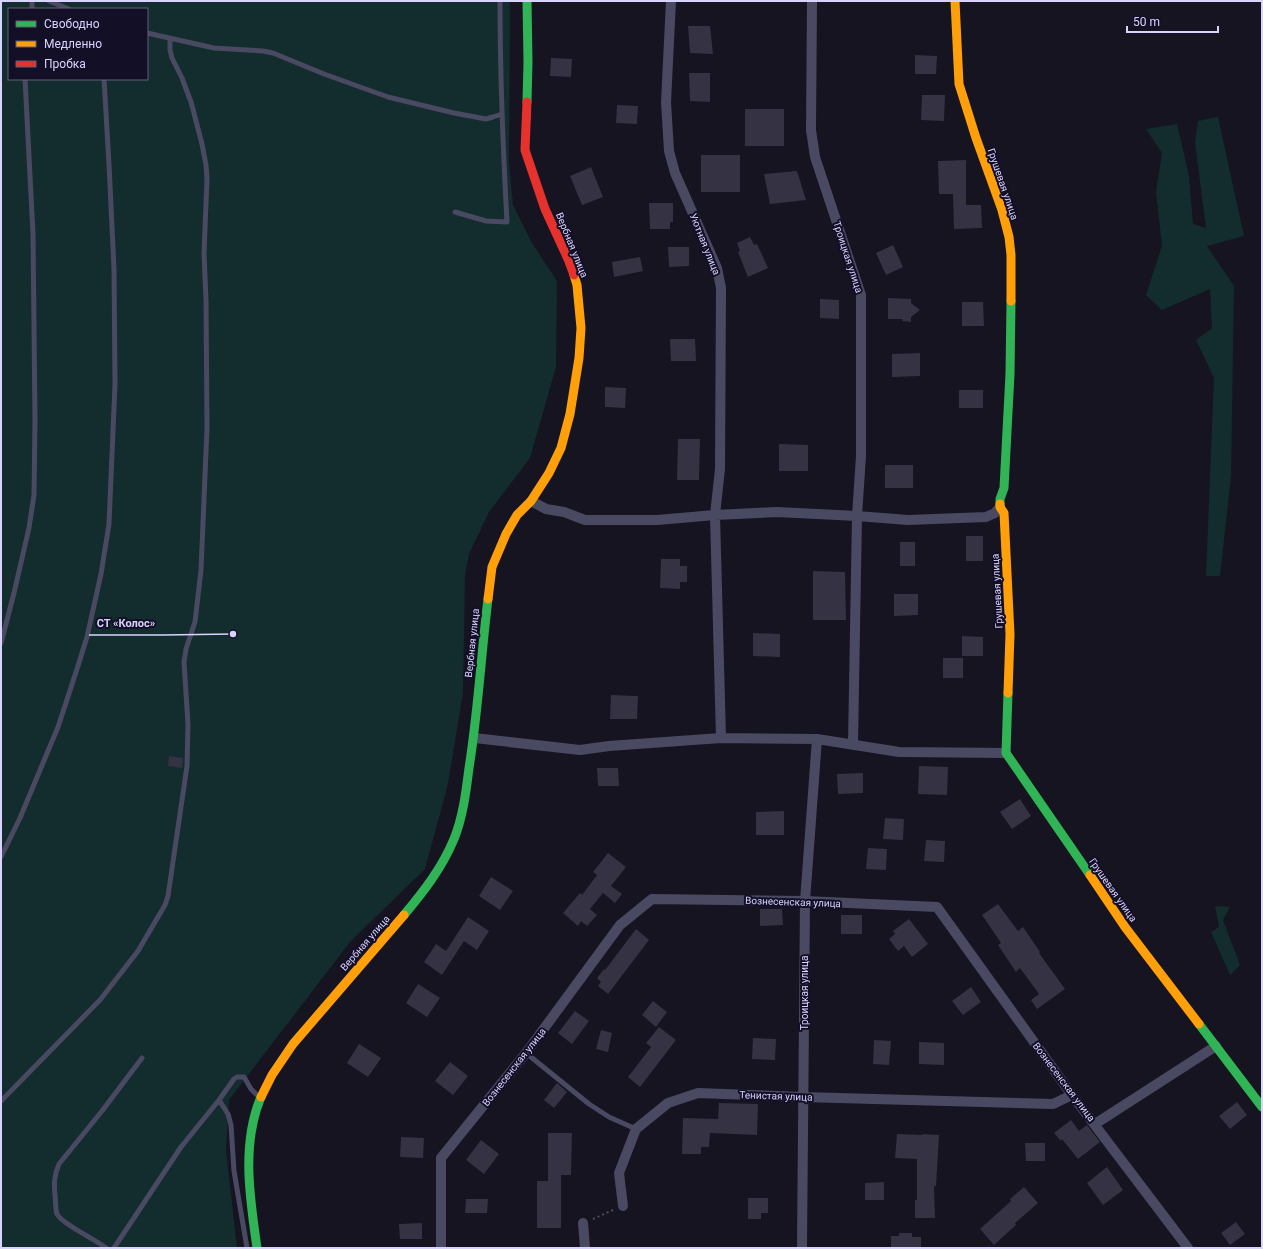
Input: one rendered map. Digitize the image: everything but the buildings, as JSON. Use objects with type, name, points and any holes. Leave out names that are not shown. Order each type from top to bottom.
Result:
[{"type":"street","name":"Вербная улица","points":[[257,1248],[249,1192],[248,1156],[253,1121],[260,1099],[272,1075],[293,1044],[423,893],[440,868],[454,838],[463,808],[474,738],[492,567],[506,534],[517,515],[531,501],[549,473],[561,448],[570,414],[579,358],[581,328],[577,285],[568,259],[545,209],[528,164],[525,150],[528,62],[527,1]]},
{"type":"street","name":"Уютная улица","points":[[671,1],[666,102],[669,151],[676,173],[717,268],[721,288],[720,469],[715,515],[721,738]]},
{"type":"street","name":"Троицкая улица","points":[[812,1],[811,130],[815,157],[861,295],[861,456],[857,516],[852,743]]},
{"type":"street","name":"Грушевая улица","points":[[955,1],[959,84],[976,138],[1002,210],[1009,236],[1011,255],[1010,374],[1004,488],[1000,507],[1004,513],[1010,634],[1006,752],[1125,927],[1262,1107]]},
{"type":"street","points":[[531,501],[546,509],[564,512],[585,520],[658,520],[777,512],[908,520],[978,518],[986,517],[995,513],[1000,507]]},
{"type":"street","points":[[474,738],[580,750],[609,746],[721,738],[817,739],[852,743],[899,752],[1006,752]]},
{"type":"street","name":"Троицкая улица","points":[[802,1248],[805,901],[817,739]]},
{"type":"street","name":"Вознесенская улица","points":[[440,1248],[440,1158],[526,1053],[620,925],[652,899],[805,901],[938,907],[1072,1095],[1185,1247]]},
{"type":"street","points":[[1095,1124],[1216,1046]]},
{"type":"street","name":"Тенистая улица","points":[[623,1206],[619,1173],[636,1129],[668,1103],[698,1093],[1053,1104],[1072,1095]]},
{"type":"street","points":[[583,1223],[584,1248]]},
{"type":"lane","points":[[50,1],[68,8]]},
{"type":"lane","points":[[455,212],[486,221],[507,222],[502,114],[500,1]]},
{"type":"lane","points":[[148,33],[214,48],[258,50],[273,53],[324,74],[388,97],[454,113],[486,119],[502,114]]},
{"type":"lane","points":[[1,1100],[100,1000],[138,951],[165,905],[168,896],[187,766],[188,724],[184,662],[186,648],[195,622],[200,578],[207,428],[204,253],[207,179],[206,166],[191,102],[182,78],[172,58],[170,39]]},
{"type":"lane","points":[[1,643],[29,528],[34,495],[34,234],[25,80]]},
{"type":"lane","points":[[1,857],[20,818],[58,727],[78,669],[87,637],[101,574],[109,524],[115,384],[114,269],[104,80]]},
{"type":"lane","points":[[526,1053],[589,1104],[609,1117],[636,1129]]},
{"type":"lane","points":[[106,1248],[61,1220],[57,1213],[54,1183],[55,1172],[59,1164],[142,1058]]},
{"type":"lane","points":[[114,1248],[182,1147],[234,1080],[244,1077],[251,1089],[260,1099]]},
{"type":"lane","points":[[219,1100],[228,1114],[231,1125],[234,1171],[247,1248]]},
{"type":"path","points":[[583,1223],[623,1206]]},
{"type":"green space","points":[[1,1],[510,1],[509,162],[513,205],[532,243],[557,281],[556,367],[530,458],[489,512],[469,554],[465,575],[463,693],[448,784],[425,869],[350,942],[229,1100],[226,1150],[237,1248],[1,1248]]},
{"type":"green space","points":[[1218,117],[1244,236],[1207,246],[1234,286],[1231,476],[1220,576],[1206,576],[1214,378],[1196,340],[1212,328],[1210,289],[1162,310],[1146,295],[1162,246],[1156,192],[1162,153],[1146,129],[1177,124],[1189,176],[1193,224],[1206,228],[1195,142],[1198,121]]},
{"type":"green space","points":[[1215,906],[1230,907],[1223,920],[1240,965],[1230,975],[1211,932],[1219,927]]},
{"type":"traffic: fast","points":[[527,1],[527,102]]},
{"type":"traffic: fast","points":[[1000,504],[1000,499],[1004,488],[1010,374],[1011,301]]},
{"type":"traffic: fast","points":[[404,915],[444,860],[460,822],[475,726],[488,599]]},
{"type":"traffic: fast","points":[[1008,693],[1006,753],[1090,875]]},
{"type":"traffic: fast","points":[[1199,1024],[1262,1107]]},
{"type":"traffic: fast","points":[[257,1248],[250,1191],[249,1153],[255,1115],[261,1097]]},
{"type":"traffic: slow","points":[[955,1],[959,84],[976,138],[1002,210],[1009,237],[1011,255],[1011,301]]},
{"type":"traffic: slow","points":[[488,599],[492,567],[506,534],[517,515],[531,501],[549,473],[561,448],[570,414],[579,358],[581,328],[577,285],[574,275]]},
{"type":"traffic: slow","points":[[1000,504],[1000,507],[1004,513],[1010,634],[1008,693]]},
{"type":"traffic: slow","points":[[1090,875],[1125,927],[1199,1024]]},
{"type":"traffic: slow","points":[[261,1097],[272,1075],[293,1044],[404,915]]},
{"type":"traffic: jam","points":[[527,102],[525,150],[545,209],[574,275]]},
{"type":"place","name":"СТ «Колос»","points":[[233,634]]}]
